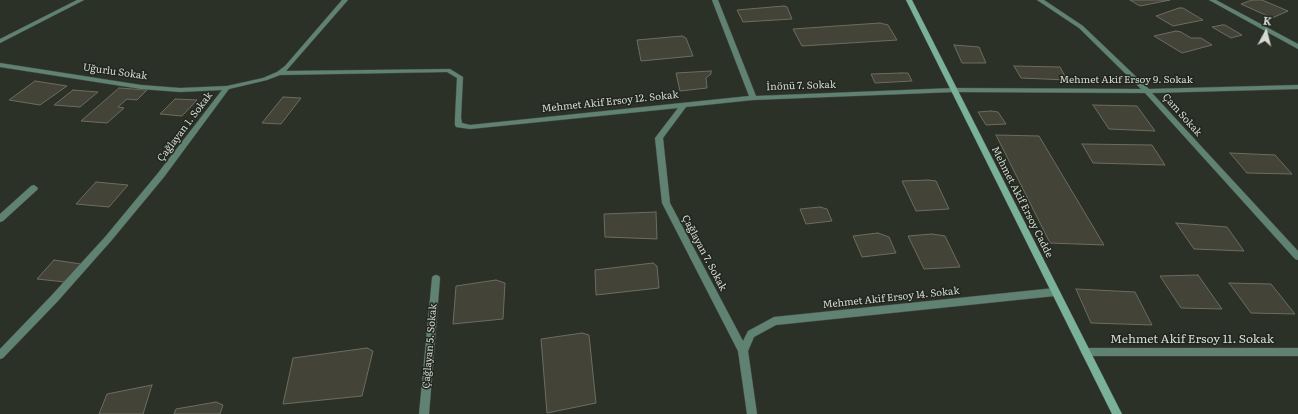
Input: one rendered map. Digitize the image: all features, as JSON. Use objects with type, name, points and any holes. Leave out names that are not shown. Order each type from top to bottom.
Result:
[{"type":"street","points":[[0,41],[81,0]]},
{"type":"street","points":[[228,88],[265,79],[279,73],[287,67],[345,0]]},
{"type":"street","name":"İnönü 7. Sokak","points":[[715,0],[753,98],[954,90]]},
{"type":"street","name":"Mehmet Akif Ersoy Cadde","points":[[909,0],[1117,414]]},
{"type":"street","name":"Çam Sokak","points":[[1040,0],[1081,27],[1147,91],[1298,257]]},
{"type":"street","points":[[1212,0],[1298,47]]},
{"type":"street","name":"Uğurlu Sokak","points":[[0,65],[141,87],[180,90],[228,88]]},
{"type":"street","name":"Mehmet Akif Ersoy 12. Sokak","points":[[279,73],[436,69],[448,70],[460,77],[459,125],[470,127],[753,98]]},
{"type":"street","name":"Mehmet Akif Ersoy 9. Sokak","points":[[954,90],[1147,91],[1298,86]]},
{"type":"street","name":"Çağlayan 1. Sokak","points":[[0,355],[54,299],[108,239],[161,175],[228,88]]},
{"type":"street","name":"Çağlayan 7. Sokak","points":[[684,105],[659,138],[666,203],[743,351],[752,414]]},
{"type":"street","points":[[0,219],[34,188]]},
{"type":"street","name":"Çağlayan 5. Sokak","points":[[424,414],[436,278]]},
{"type":"street","name":"Mehmet Akif Ersoy 14. Sokak","points":[[743,351],[751,334],[774,321],[1055,292]]},
{"type":"street","name":"Mehmet Akif Ersoy 11. Sokak","points":[[1086,352],[1298,352]]},
{"type":"building","points":[[1130,0],[1170,0],[1140,6]]},
{"type":"building","points":[[1252,0],[1262,0],[1288,11],[1272,18],[1241,4]]},
{"type":"building","points":[[787,7],[792,19],[743,22],[737,10]]},
{"type":"building","points":[[1183,8],[1203,20],[1173,26],[1156,16]]},
{"type":"building","points":[[880,23],[888,25],[897,40],[802,46],[793,29]]},
{"type":"building","points":[[1225,25],[1242,35],[1231,38],[1212,27]]},
{"type":"building","points":[[1176,31],[1181,32],[1191,38],[1201,38],[1212,45],[1182,53],[1154,36]]},
{"type":"building","points":[[682,36],[686,38],[693,56],[641,61],[637,40]]},
{"type":"building","points":[[954,45],[979,47],[986,63],[962,63]]},
{"type":"building","points":[[1014,66],[1060,67],[1067,80],[1021,78]]},
{"type":"building","points":[[711,71],[711,74],[706,78],[707,88],[680,91],[676,73]]},
{"type":"building","points":[[908,73],[912,81],[875,83],[871,74]]},
{"type":"building","points":[[35,81],[67,86],[40,105],[9,100]]},
{"type":"building","points":[[119,88],[147,90],[137,100],[127,99],[118,107],[124,108],[107,123],[81,121]]},
{"type":"building","points":[[73,90],[98,92],[80,107],[54,105]]},
{"type":"building","points":[[283,97],[301,98],[281,124],[262,123]]},
{"type":"building","points":[[175,99],[197,100],[182,116],[160,114]]},
{"type":"building","points":[[1093,105],[1137,106],[1155,131],[1109,129]]},
{"type":"building","points":[[978,112],[998,112],[1006,124],[986,125]]},
{"type":"building","points":[[996,135],[1039,136],[1104,245],[1050,243]]},
{"type":"building","points":[[1082,144],[1152,145],[1165,165],[1093,163]]},
{"type":"building","points":[[1230,153],[1275,155],[1292,174],[1247,173]]},
{"type":"building","points":[[902,181],[936,181],[949,209],[916,211]]},
{"type":"building","points":[[96,182],[128,185],[109,207],[76,204]]},
{"type":"building","points":[[820,207],[827,209],[832,221],[806,224],[800,209]]},
{"type":"building","points":[[656,212],[657,239],[605,237],[604,214]]},
{"type":"building","points":[[1176,223],[1227,227],[1244,251],[1194,249]]},
{"type":"building","points":[[878,233],[889,237],[896,253],[862,257],[853,236]]},
{"type":"building","points":[[932,234],[945,236],[960,267],[924,269],[908,236]]},
{"type":"building","points":[[54,260],[81,264],[65,282],[37,279]]},
{"type":"building","points":[[653,263],[657,266],[659,288],[596,295],[595,270]]},
{"type":"building","points":[[1198,275],[1222,309],[1181,308],[1160,276]]},
{"type":"building","points":[[496,280],[505,283],[503,319],[453,324],[456,286]]},
{"type":"building","points":[[1229,283],[1271,284],[1295,314],[1251,313]]},
{"type":"building","points":[[1076,289],[1135,292],[1152,325],[1091,323]]},
{"type":"building","points":[[582,333],[589,335],[596,403],[547,413],[541,339]]},
{"type":"building","points":[[367,348],[373,351],[362,396],[283,404],[293,358]]},
{"type":"building","points":[[152,385],[143,414],[99,414],[107,394]]},
{"type":"building","points":[[216,402],[223,405],[220,414],[174,414],[176,409]]}]
